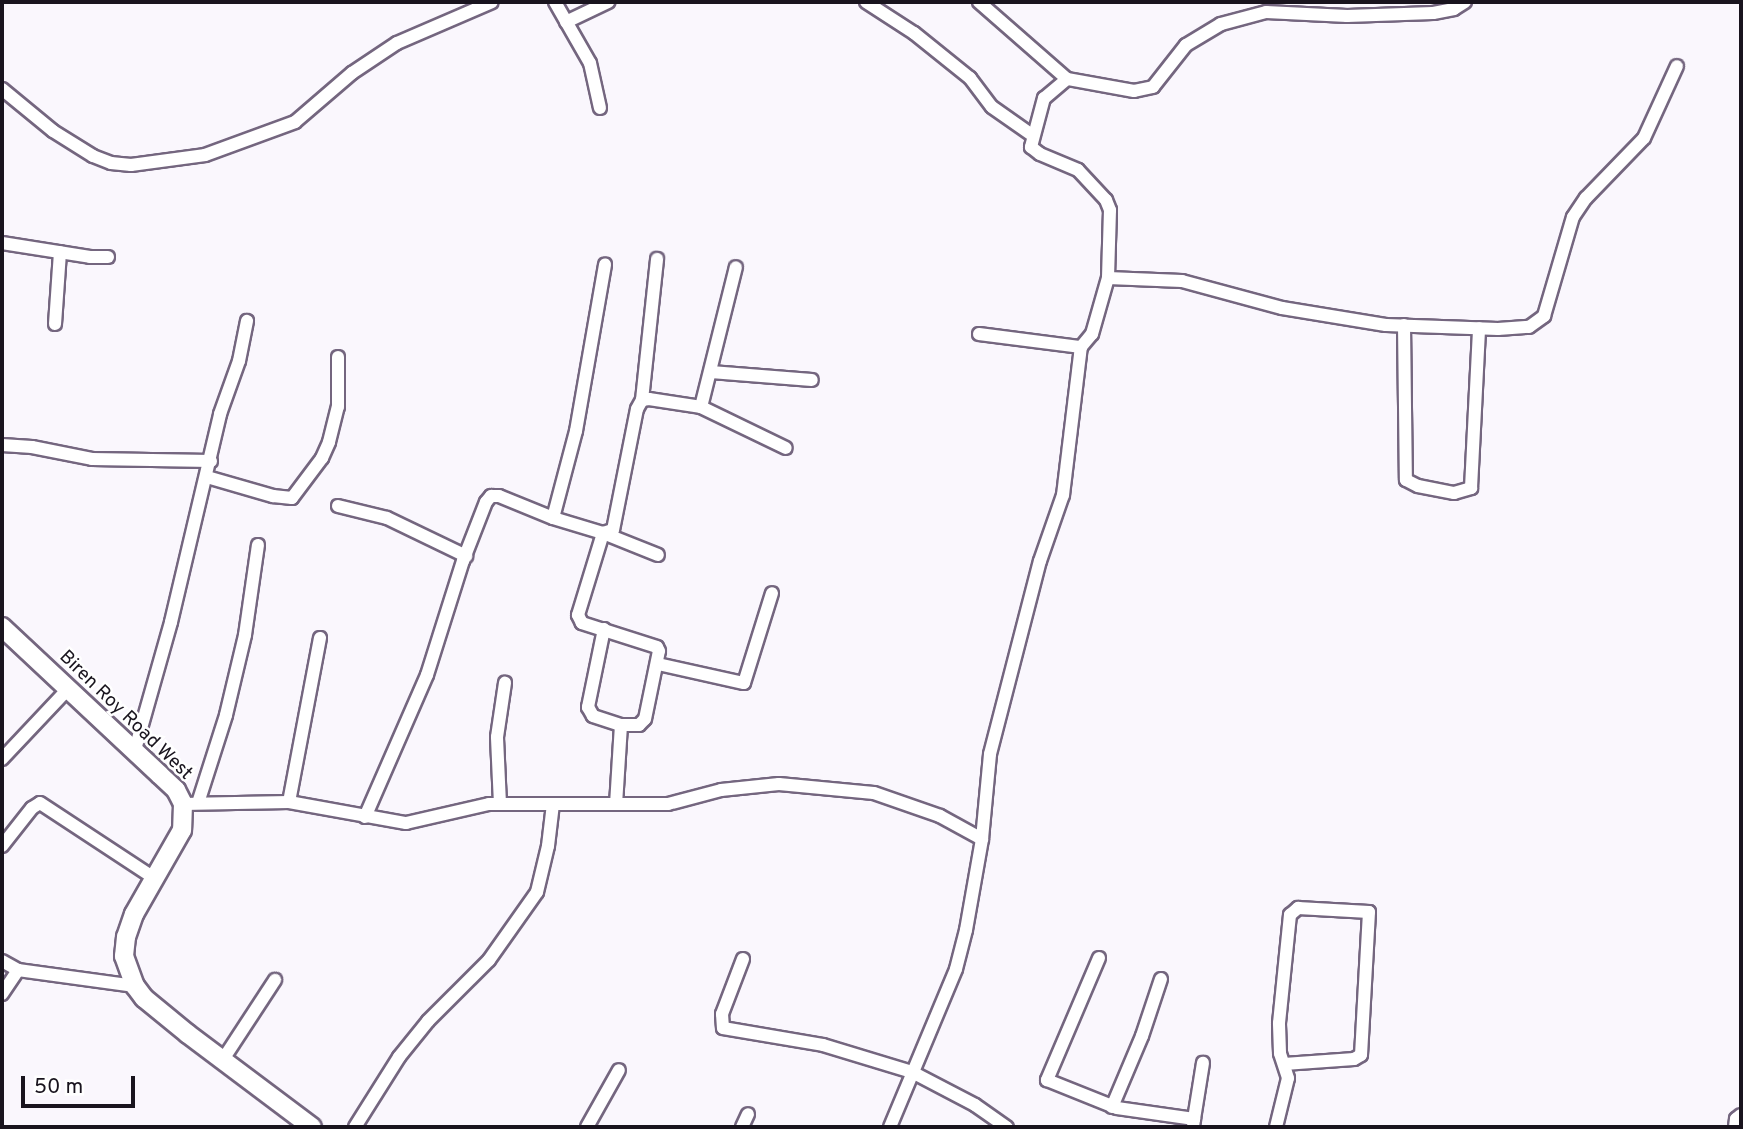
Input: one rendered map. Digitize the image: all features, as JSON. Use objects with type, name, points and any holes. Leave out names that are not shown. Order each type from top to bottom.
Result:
[{"type":"main road","name":"Biren Roy Road West","points":[[2,627],[190,803],[182,830],[134,914],[126,937],[124,956],[135,986],[144,998],[222,1061],[312,1127]]},
{"type":"street","points":[[2,89],[53,131],[93,156],[111,163],[131,165],[205,155],[295,122],[359,68],[397,43],[492,2]]},
{"type":"street","points":[[555,2],[590,63],[600,108]]},
{"type":"street","points":[[566,22],[608,2]]},
{"type":"street","points":[[866,2],[914,33],[970,78],[992,107],[1032,135]]},
{"type":"street","points":[[979,2],[1067,79],[1134,91],[1153,87],[1186,45],[1202,33],[1266,12],[1347,16],[1433,13],[1454,9],[1465,2]]},
{"type":"street","points":[[1108,278],[1182,281],[1282,307],[1404,325],[1529,327],[1541,320],[1573,216],[1586,198],[1644,138],[1677,66]]},
{"type":"street","points":[[890,1127],[956,969],[974,898],[990,754],[1040,561],[1063,495],[1081,347],[1092,334],[1108,278],[1111,210],[1106,200],[1078,170],[1040,154],[1031,147],[1032,135],[1045,98],[1067,79]]},
{"type":"street","points":[[2,243],[108,257]]},
{"type":"street","points":[[55,324],[60,252]]},
{"type":"street","points":[[603,533],[612,530],[616,521],[637,410],[642,400],[657,259]]},
{"type":"street","points":[[553,518],[576,431],[605,264]]},
{"type":"street","points":[[701,407],[736,267]]},
{"type":"street","points":[[134,753],[171,622],[220,414],[236,372],[247,321]]},
{"type":"street","points":[[1404,325],[1406,480],[1418,486],[1454,493],[1471,488],[1479,328]]},
{"type":"street","points":[[979,334],[1081,347]]},
{"type":"street","points":[[207,477],[272,496],[292,498],[322,458],[328,442],[338,407],[338,357]]},
{"type":"street","points":[[711,372],[812,380]]},
{"type":"street","points":[[642,400],[701,407],[786,448]]},
{"type":"street","points":[[2,445],[32,447],[92,459],[211,461]]},
{"type":"street","points":[[365,817],[427,675],[466,555],[491,496],[499,496],[658,555]]},
{"type":"street","points":[[338,506],[387,518],[466,555]]},
{"type":"street","points":[[603,533],[578,615],[582,623],[604,629],[657,648],[658,664],[645,719],[639,725],[621,725],[589,713],[604,629]]},
{"type":"street","points":[[258,545],[245,635],[226,715],[190,803],[289,802],[406,823],[474,806],[668,804],[721,790],[779,784],[860,790],[940,816],[982,839]]},
{"type":"street","points":[[658,664],[744,683],[772,593]]},
{"type":"street","points":[[289,802],[320,638]]},
{"type":"street","points":[[500,804],[497,727],[505,683]]},
{"type":"street","points":[[2,759],[67,690]]},
{"type":"street","points":[[616,804],[621,725]]},
{"type":"street","points":[[2,846],[32,808],[40,803],[155,878]]},
{"type":"street","points":[[355,1127],[398,1057],[428,1021],[489,960],[537,892],[548,846],[553,804]]},
{"type":"street","points":[[1276,1127],[1288,1078],[1280,1053],[1279,1023],[1291,911],[1298,908],[1369,912],[1361,1055],[1354,1059],[1284,1064]]},
{"type":"street","points":[[1099,958],[1083,1002],[1047,1075],[1050,1082],[1111,1107],[1194,1123],[1203,1063]]},
{"type":"street","points":[[743,959],[722,1014],[723,1028],[823,1045],[912,1072],[1007,1127]]},
{"type":"street","points":[[2,961],[18,970],[135,986]]},
{"type":"street","points":[[2,994],[18,970]]},
{"type":"street","points":[[1111,1107],[1142,1036],[1161,979]]},
{"type":"street","points":[[222,1061],[275,980]]},
{"type":"street","points":[[587,1127],[619,1070]]},
{"type":"street","points":[[742,1127],[748,1114]]},
{"type":"street","points":[[1735,1127],[1736,1119],[1741,1115]]}]
